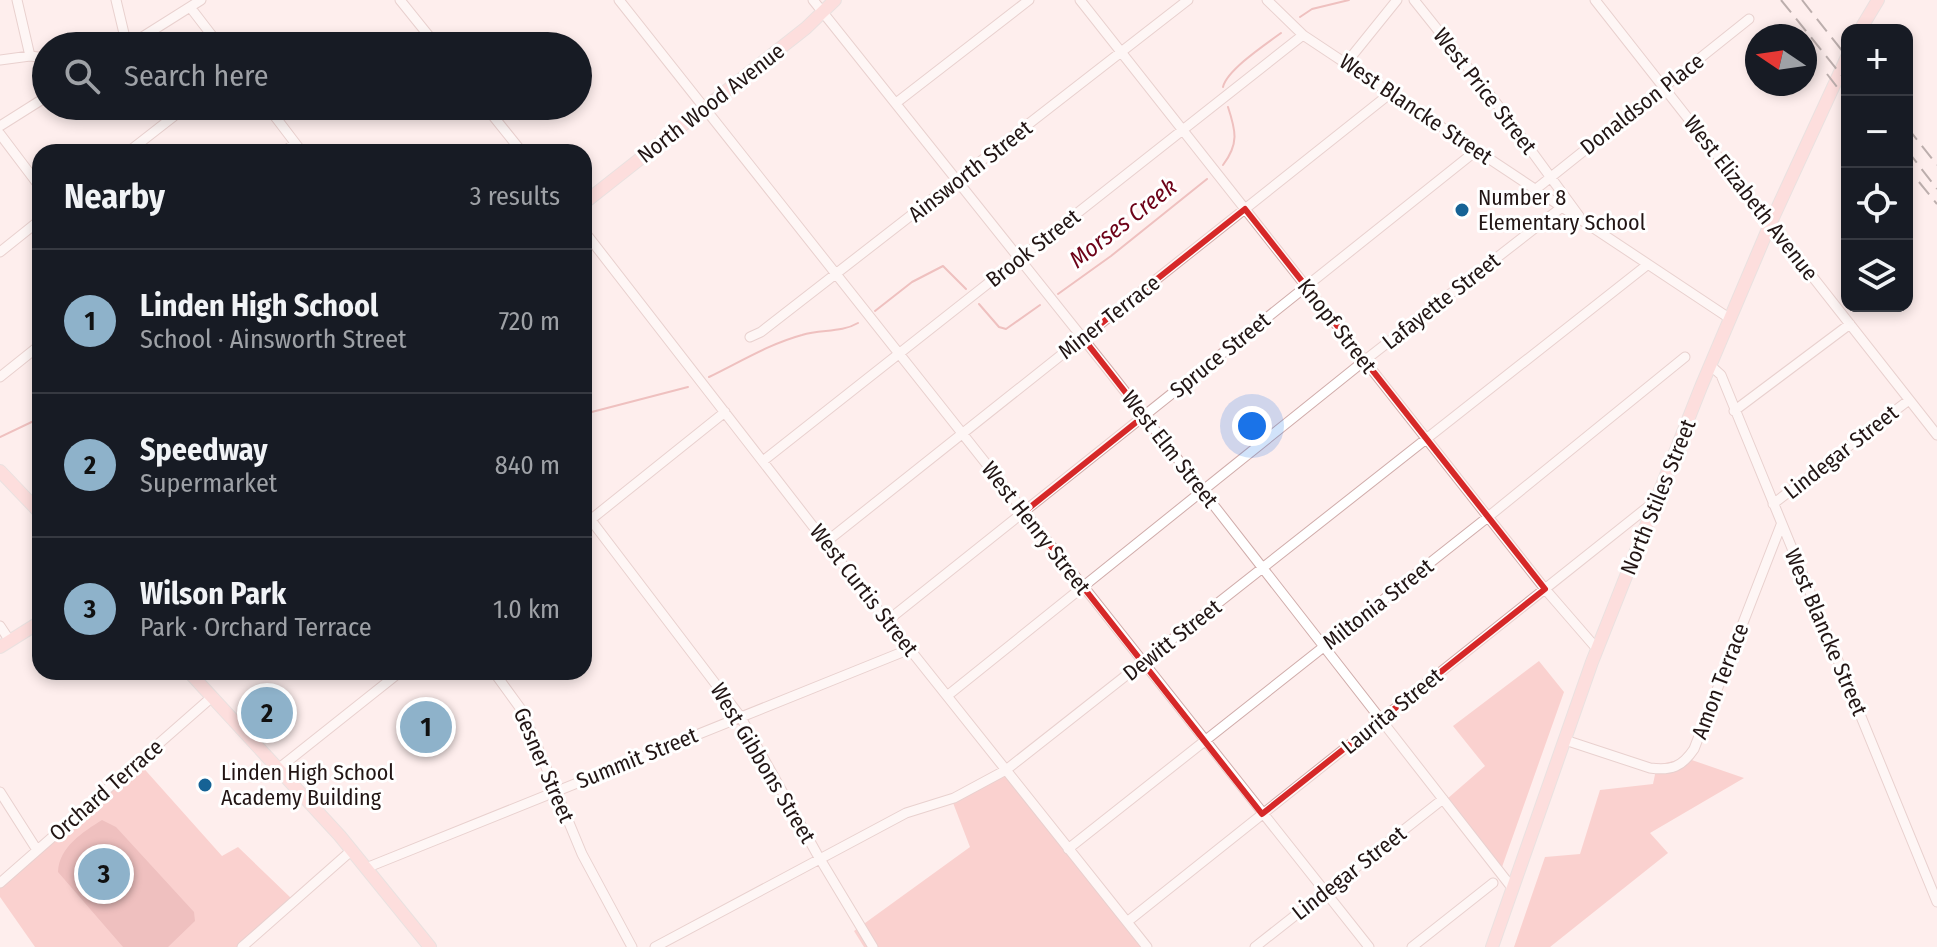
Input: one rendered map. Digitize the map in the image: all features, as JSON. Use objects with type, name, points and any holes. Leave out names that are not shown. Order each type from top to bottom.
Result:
[{"type":"main road","name":"North Wood Avenue","points":[[592,197],[835,0]]},
{"type":"main road","points":[[1864,24],[1878,0]]},
{"type":"main road","name":"North Stiles Street","points":[[1492,947],[1597,649],[1710,365],[1841,70]]},
{"type":"main road","points":[[0,471],[32,505]]},
{"type":"main road","points":[[5,644],[32,627]]},
{"type":"main road","points":[[199,680],[352,850],[430,947]]},
{"type":"street","points":[[0,60],[30,56],[17,0]]},
{"type":"street","points":[[116,0],[124,32]]},
{"type":"street","points":[[150,32],[201,0]]},
{"type":"street","points":[[400,0],[426,32]]},
{"type":"street","name":"West Henry Street","points":[[619,0],[1369,947]]},
{"type":"street","name":"West Elm Street","points":[[813,0],[1083,338],[1513,889]]},
{"type":"street","points":[[896,103],[1029,0]]},
{"type":"street","name":"Knopf Street","points":[[1080,0],[1545,589],[1597,649]]},
{"type":"street","name":"Ainsworth Street","points":[[750,337],[761,332],[1188,0]]},
{"type":"street","name":"West Blancke Street","points":[[1267,0],[1303,35],[1729,318]]},
{"type":"street","points":[[1347,62],[1397,0]]},
{"type":"street","name":"West Price Street","points":[[1414,0],[1551,176],[1583,222]]},
{"type":"street","name":"West Elizabeth Avenue","points":[[1595,0],[1937,435]]},
{"type":"street","points":[[190,7],[209,32]]},
{"type":"street","name":"Donaldson Place","points":[[1536,189],[1749,19]]},
{"type":"street","name":"Brook Street","points":[[763,461],[1303,35]]},
{"type":"street","name":"Miner Terrace","points":[[826,542],[1392,92]]},
{"type":"street","points":[[0,126],[32,106]]},
{"type":"street","points":[[138,144],[169,120]]},
{"type":"street","points":[[278,120],[295,143]]},
{"type":"street","points":[[496,120],[516,144]]},
{"type":"street","points":[[0,134],[32,176]]},
{"type":"street","name":"Spruce Street","points":[[887,621],[1477,150]]},
{"type":"street","name":"Lafayette Street","points":[[947,696],[1364,361],[1562,207]]},
{"type":"street","points":[[0,252],[32,226]]},
{"type":"street","name":"West Curtis Street","points":[[592,241],[887,621],[1147,947]]},
{"type":"street","name":"Dewitt Street","points":[[655,947],[906,813],[954,798],[1006,770],[1647,265]]},
{"type":"street","points":[[1734,411],[1850,324]]},
{"type":"street","points":[[0,377],[32,351]]},
{"type":"street","name":"Miltonia Street","points":[[1068,849],[1685,357]]},
{"type":"street","name":"West Blancke Street","points":[[1710,365],[1721,375],[1937,902]]},
{"type":"street","name":"Lindegar Street","points":[[1773,504],[1909,400]]},
{"type":"street","points":[[592,513],[725,412]]},
{"type":"street","name":"Laurita Street","points":[[1127,922],[1657,499]]},
{"type":"street","name":"Amon Terrace","points":[[1565,740],[1650,768],[1664,770],[1686,761],[1694,749],[1781,525]]},
{"type":"street","name":"West Gibbons Street","points":[[592,526],[740,716],[873,947]]},
{"type":"street","points":[[0,626],[5,644]]},
{"type":"street","name":"Summit Street","points":[[366,868],[910,649]]},
{"type":"street","points":[[278,769],[390,680]]},
{"type":"street","name":"Gesner Street","points":[[500,680],[523,712],[591,873],[632,947]]},
{"type":"street","name":"Orchard Terrace","points":[[0,883],[212,697]]},
{"type":"street","points":[[0,792],[37,850]]},
{"type":"street","name":"Lindegar Street","points":[[1255,947],[1443,799]]},
{"type":"street","points":[[242,947],[352,850]]},
{"type":"street","points":[[1412,947],[1493,883]]},
{"type":"highlighted area","points":[[1245,209],[1545,589],[1262,814],[1024,512],[1144,416],[1083,338]]},
{"type":"shaded area","points":[[1539,661],[1564,692],[1502,867],[1447,799],[1485,766],[1453,726]]},
{"type":"shaded area","points":[[1686,758],[1744,778],[1650,833],[1668,853],[1550,947],[1514,947],[1545,857],[1580,854],[1600,790],[1653,784],[1657,765]]},
{"type":"shaded area","points":[[139,763],[222,856],[238,847],[292,899],[238,947],[35,947],[0,897],[0,886]]},
{"type":"shaded area","points":[[1009,768],[1147,947],[864,947],[854,931],[970,847],[950,795]]},
{"type":"shaded area","points":[[102,820],[116,827],[194,912],[195,921],[168,947],[123,947],[58,872],[67,848]]},
{"type":"waterway","name":"Morses Creek","points":[[1300,17],[1312,9],[1349,0]]},
{"type":"waterway","name":"Morses Creek","points":[[1223,87],[1239,65],[1281,33]]},
{"type":"waterway","name":"Morses Creek","points":[[1223,165],[1234,144],[1228,107]]},
{"type":"waterway","name":"Morses Creek","points":[[1058,294],[1207,179]]},
{"type":"waterway","name":"Morses Creek","points":[[875,311],[912,282],[943,266],[966,289]]},
{"type":"waterway","name":"Morses Creek","points":[[979,304],[999,327],[1006,329],[1040,305]]},
{"type":"waterway","name":"Morses Creek","points":[[709,377],[790,339],[858,323]]},
{"type":"waterway","name":"Morses Creek","points":[[592,412],[688,387]]},
{"type":"waterway","name":"Morses Creek","points":[[0,437],[32,422]]},
{"type":"railway","points":[[1781,0],[1841,75]]},
{"type":"railway","points":[[1802,0],[1841,49]]},
{"type":"railway","points":[[1827,74],[1844,96]]},
{"type":"railway","points":[[1913,135],[1937,165]]},
{"type":"railway","points":[[1913,158],[1937,189]]},
{"type":"railway","points":[[1919,182],[1937,204]]},
{"type":"place","name":"Number 8 Elementary School","points":[[1462,210]]},
{"type":"place","name":"Speedway","points":[[267,713]]},
{"type":"place","name":"Linden High School","points":[[426,727]]},
{"type":"place","name":"Linden High School Academy Building","points":[[205,785]]},
{"type":"place","name":"Wilson Park","points":[[104,874]]}]
